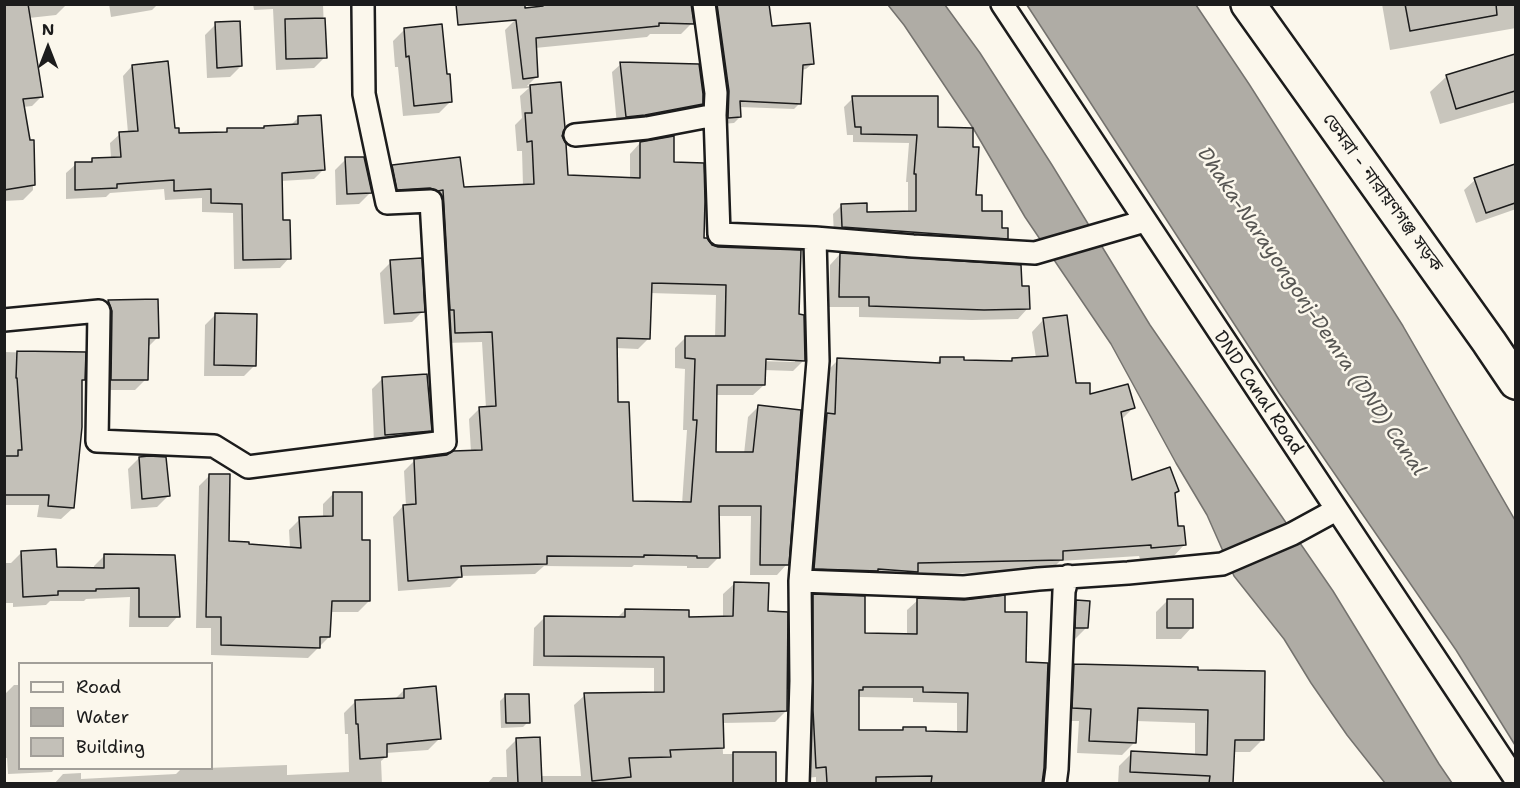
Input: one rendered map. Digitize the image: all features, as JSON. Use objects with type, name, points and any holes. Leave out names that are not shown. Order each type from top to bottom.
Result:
[{"type":"main road","name":"ডেমরা - নারায়ণগঞ্জ সড়ক","points":[[1248,4],[1489,342],[1515,382]]},
{"type":"street","points":[[4,320],[99,311],[97,441],[214,446],[248,467],[445,442],[431,201],[387,203],[364,94],[363,4]]},
{"type":"street","points":[[704,4],[716,93],[719,234],[1035,253],[1145,221]]},
{"type":"street","name":"DND Canal Road","points":[[1002,4],[1515,780]]},
{"type":"street","points":[[575,135],[647,128],[715,115]]},
{"type":"street","points":[[798,783],[801,681],[800,581],[818,361],[815,238]]},
{"type":"street","points":[[800,581],[964,587],[1222,564],[1292,534],[1336,510]]},
{"type":"street","points":[[1054,783],[1057,769],[1064,591],[1068,576]]},
{"type":"water","points":[[888,5],[945,5],[980,53],[1150,325],[1333,591],[1452,783],[1385,783],[1347,735],[1284,639],[1234,576],[1207,515],[1111,344],[1025,217],[973,128]]},
{"type":"water","name":"Dhaka-Narayongonj-Demra (DND) Canal","points":[[1027,5],[1196,5],[1249,84],[1403,326],[1515,520],[1515,745],[1456,650],[1279,393]]},
{"type":"building","points":[[4,4],[28,4],[43,97],[23,99],[30,140],[34,140],[35,185],[4,190]]},
{"type":"building","points":[[456,4],[525,4],[525,8],[543,6],[542,4],[691,4],[694,24],[659,23],[659,26],[536,38],[538,77],[523,79],[516,20],[458,25]]},
{"type":"building","points":[[717,4],[769,4],[772,26],[810,23],[814,64],[803,65],[801,104],[740,101],[741,117],[728,118],[729,91]]},
{"type":"building","points":[[1405,4],[1496,4],[1497,15],[1410,31]]},
{"type":"building","points":[[325,18],[327,58],[286,59],[285,19]]},
{"type":"building","points":[[240,21],[242,66],[217,68],[215,22]]},
{"type":"building","points":[[442,24],[452,102],[414,106],[404,28]]},
{"type":"building","points":[[1515,54],[1515,91],[1456,109],[1446,75]]},
{"type":"building","points":[[168,61],[175,128],[179,128],[179,133],[227,132],[227,128],[264,128],[264,126],[298,124],[298,116],[321,115],[325,170],[282,173],[283,220],[290,220],[291,259],[243,260],[242,204],[211,203],[211,189],[174,191],[174,180],[117,184],[117,188],[75,190],[75,162],[92,162],[92,158],[121,157],[119,132],[138,131],[132,65]]},
{"type":"building","points":[[620,62],[699,64],[703,104],[626,117]]},
{"type":"building","points":[[561,82],[565,128],[562,136],[566,144],[568,175],[640,178],[640,142],[674,136],[674,162],[704,163],[704,238],[718,247],[801,250],[799,314],[804,315],[805,361],[766,359],[765,385],[717,385],[716,452],[753,452],[758,405],[801,410],[789,565],[760,565],[761,506],[719,506],[720,558],[644,555],[644,557],[547,556],[547,564],[461,566],[462,577],[408,581],[403,505],[416,504],[414,459],[447,455],[453,451],[482,450],[479,407],[496,406],[492,332],[455,333],[454,310],[450,310],[443,190],[430,188],[397,190],[392,165],[460,157],[464,187],[534,184],[532,141],[527,142],[525,113],[532,113],[530,85]],"holes":[[[652,283],[726,285],[725,336],[685,336],[685,358],[695,359],[693,420],[697,420],[691,502],[633,501],[629,402],[618,402],[617,338],[650,339]]]},
{"type":"building","points":[[852,96],[938,96],[938,127],[973,128],[973,147],[979,147],[976,195],[982,195],[982,211],[1002,211],[1002,228],[1008,228],[1008,239],[842,227],[841,204],[867,203],[867,212],[916,211],[916,174],[914,174],[917,135],[861,134],[861,127],[855,127]]},
{"type":"building","points":[[345,157],[364,157],[372,193],[347,194]]},
{"type":"building","points":[[1515,164],[1515,203],[1486,213],[1474,178]]},
{"type":"building","points":[[840,253],[1021,265],[1022,286],[1029,286],[1030,309],[984,310],[869,306],[869,297],[839,297]]},
{"type":"building","points":[[422,258],[425,312],[394,314],[390,260]]},
{"type":"building","points":[[158,299],[159,338],[149,338],[148,380],[111,380],[112,311],[108,300]]},
{"type":"building","points":[[215,313],[257,314],[256,366],[214,365]]},
{"type":"building","points":[[1067,315],[1076,383],[1090,383],[1090,394],[1128,384],[1135,408],[1121,412],[1132,480],[1170,467],[1179,491],[1175,493],[1178,526],[1184,526],[1186,545],[1063,551],[1063,560],[918,563],[918,572],[878,569],[878,571],[814,569],[827,413],[835,414],[837,358],[940,363],[940,357],[1012,361],[1012,358],[1048,356],[1043,318]]},
{"type":"building","points":[[17,351],[86,352],[85,380],[82,380],[82,427],[74,508],[48,506],[49,495],[4,495],[4,456],[18,456],[18,450],[22,450],[16,378]]},
{"type":"building","points":[[427,374],[432,431],[385,435],[382,377]]},
{"type":"building","points":[[139,457],[166,457],[170,496],[142,499]]},
{"type":"building","points":[[209,474],[230,474],[229,541],[249,542],[249,544],[301,548],[299,517],[333,516],[333,492],[362,492],[362,540],[370,540],[370,601],[332,601],[330,637],[320,637],[320,648],[221,645],[221,617],[206,617]]},
{"type":"building","points":[[56,549],[57,567],[104,568],[104,554],[175,555],[180,617],[139,617],[139,588],[58,591],[58,595],[23,597],[21,551]]},
{"type":"building","points":[[734,582],[769,583],[768,611],[788,612],[787,711],[723,714],[724,748],[670,750],[671,757],[629,758],[631,777],[592,781],[584,693],[664,692],[664,657],[544,656],[544,616],[625,617],[625,609],[689,610],[689,617],[733,616]]},
{"type":"building","points":[[813,594],[865,596],[865,633],[917,634],[917,598],[964,600],[1005,595],[1005,612],[1027,612],[1026,662],[1048,663],[1042,783],[931,783],[932,776],[876,777],[876,783],[827,783],[826,767],[816,768],[813,710]],"holes":[[[863,687],[923,687],[923,692],[968,693],[967,732],[926,731],[926,727],[903,727],[903,730],[859,730],[859,690],[863,690]]]},
{"type":"building","points":[[1167,599],[1193,599],[1193,628],[1167,628]]},
{"type":"building","points":[[1076,600],[1090,601],[1088,628],[1075,628]]},
{"type":"building","points":[[1074,664],[1265,671],[1264,740],[1235,740],[1233,783],[1209,783],[1210,776],[1130,772],[1131,751],[1207,755],[1208,710],[1138,708],[1136,743],[1089,741],[1091,709],[1072,708]]},
{"type":"building","points":[[436,686],[441,739],[387,744],[387,757],[360,759],[355,700],[404,698],[404,689]]},
{"type":"building","points":[[505,694],[529,694],[530,723],[506,723]]},
{"type":"building","points":[[540,737],[542,783],[518,783],[516,738]]},
{"type":"building","points":[[733,752],[776,752],[776,783],[733,783]]}]
